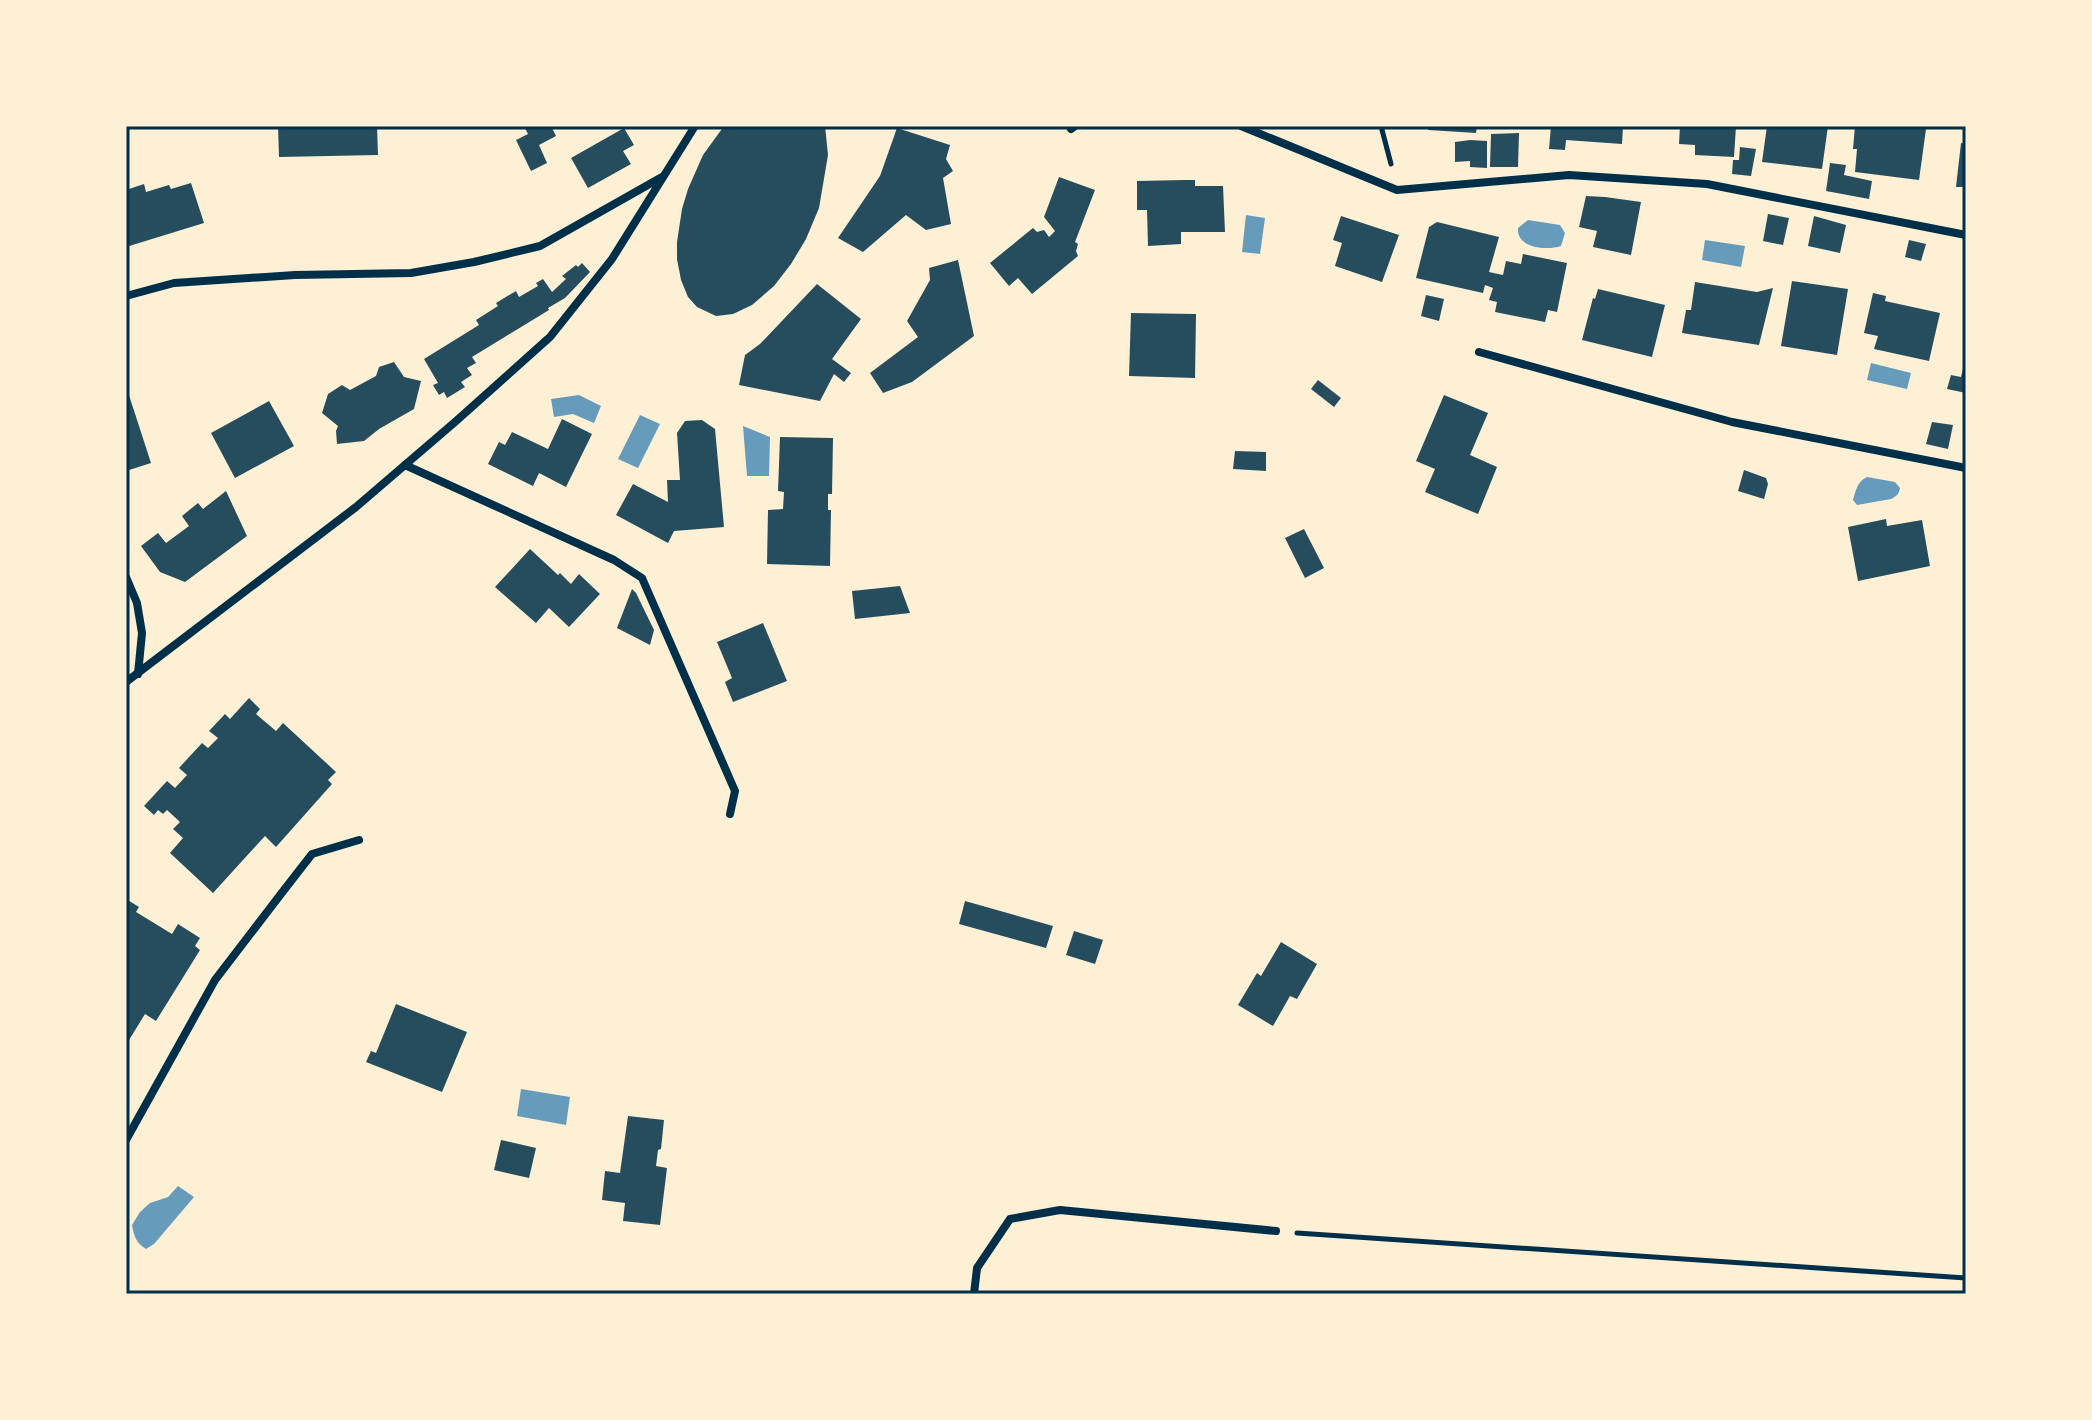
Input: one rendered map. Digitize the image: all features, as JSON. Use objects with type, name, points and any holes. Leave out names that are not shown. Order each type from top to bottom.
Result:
[{"type":"street","points":[[126,682],[356,507],[550,337],[612,259],[695,126]]},
{"type":"street","points":[[1241,126],[1397,190],[1569,175],[1707,184],[1966,235]]},
{"type":"street","points":[[126,296],[174,283],[295,275],[411,273],[474,262],[540,246],[667,175]]},
{"type":"street","points":[[1479,352],[1732,422],[1966,468]]},
{"type":"street","points":[[405,465],[614,560],[642,578],[735,791],[730,814]]},
{"type":"street","points":[[126,577],[137,603],[142,633],[138,674]]},
{"type":"street","points":[[126,1140],[215,980],[266,913],[312,854],[359,840]]},
{"type":"street","points":[[974,1294],[977,1268],[1010,1219],[1060,1210],[1276,1231]]},
{"type":"path","points":[[1381,126],[1397,190]]},
{"type":"path","points":[[1276,1231],[1966,1278]]},
{"type":"water","points":[[1246,215],[1265,218],[1260,254],[1242,252]]},
{"type":"water","points":[[1528,220],[1560,225],[1565,233],[1561,246],[1540,248],[1527,244],[1519,235],[1518,228]]},
{"type":"water","points":[[1705,240],[1745,246],[1741,267],[1702,260]]},
{"type":"water","points":[[1871,363],[1911,373],[1907,389],[1867,380]]},
{"type":"water","points":[[579,395],[601,406],[594,423],[573,414],[554,417],[551,399]]},
{"type":"water","points":[[640,415],[660,424],[638,468],[618,459]]},
{"type":"water","points":[[743,426],[770,437],[769,476],[747,476]]},
{"type":"water","points":[[1867,477],[1895,482],[1900,488],[1898,493],[1891,499],[1857,505],[1853,500],[1856,490]]},
{"type":"water","points":[[521,1089],[570,1097],[566,1125],[517,1116]]},
{"type":"water","points":[[178,1186],[194,1197],[154,1244],[146,1249],[136,1239],[132,1225],[150,1203],[168,1197]]},
{"type":"building","points":[[278,126],[377,126],[378,155],[279,157]]},
{"type":"building","points":[[524,126],[551,126],[556,136],[539,145],[547,163],[531,171],[516,140],[528,134]]},
{"type":"building","points":[[724,126],[825,126],[828,155],[819,208],[791,264],[774,286],[752,305],[733,314],[716,316],[697,307],[688,297],[681,280],[677,242],[688,189],[703,155]]},
{"type":"building","points":[[1428,126],[1477,126],[1476,133],[1428,130]]},
{"type":"building","points":[[1551,126],[1623,126],[1622,144],[1566,140],[1565,150],[1549,149]]},
{"type":"building","points":[[1680,126],[1736,126],[1734,157],[1695,155],[1695,145],[1679,144]]},
{"type":"building","points":[[1767,126],[1828,126],[1822,169],[1762,162]]},
{"type":"building","points":[[1855,126],[1926,129],[1919,180],[1855,172]]},
{"type":"building","points":[[624,128],[634,145],[623,151],[631,164],[588,188],[571,158]]},
{"type":"building","points":[[897,128],[950,145],[946,159],[953,171],[943,178],[951,224],[926,230],[906,215],[863,252],[838,238],[880,176]]},
{"type":"building","points":[[1519,133],[1518,167],[1490,167],[1491,134]]},
{"type":"building","points":[[1487,141],[1487,168],[1470,167],[1470,161],[1455,162],[1455,142]]},
{"type":"building","points":[[1961,143],[1966,144],[1966,187],[1956,187]]},
{"type":"building","points":[[1740,147],[1756,149],[1751,176],[1732,174],[1733,160],[1739,160]]},
{"type":"building","points":[[1830,163],[1846,165],[1844,175],[1872,181],[1869,199],[1826,191]]},
{"type":"building","points":[[1059,177],[1095,190],[1075,242],[1078,244],[1078,256],[1032,294],[1018,278],[1009,286],[990,263],[1033,228],[1037,232],[1044,230],[1049,237],[1055,231],[1044,217]]},
{"type":"building","points":[[1195,180],[1195,186],[1223,186],[1225,232],[1181,232],[1181,244],[1148,246],[1147,210],[1137,210],[1137,181]]},
{"type":"building","points":[[191,183],[204,223],[126,247],[126,190],[144,184],[146,192]]},
{"type":"building","points":[[1586,196],[1641,202],[1631,255],[1593,247],[1597,231],[1579,227]]},
{"type":"building","points":[[1768,214],[1789,218],[1783,245],[1763,241]]},
{"type":"building","points":[[1341,216],[1399,235],[1382,282],[1335,266],[1342,243],[1333,240]]},
{"type":"building","points":[[1814,216],[1846,225],[1840,253],[1808,246]]},
{"type":"building","points":[[1437,222],[1499,237],[1489,272],[1503,275],[1506,261],[1521,264],[1523,254],[1567,263],[1557,312],[1548,310],[1545,322],[1495,312],[1497,302],[1489,300],[1493,288],[1485,285],[1483,293],[1416,278],[1429,227]]},
{"type":"building","points":[[1909,240],[1926,244],[1921,261],[1905,257]]},
{"type":"building","points":[[958,260],[974,336],[912,382],[883,393],[870,373],[918,337],[907,321],[930,280],[929,268]]},
{"type":"building","points":[[582,263],[590,272],[565,298],[472,357],[476,363],[467,368],[472,375],[461,382],[465,387],[447,398],[444,392],[439,395],[433,385],[438,383],[424,359],[479,325],[476,320],[498,306],[496,303],[516,291],[519,297],[538,286],[536,283],[543,279],[552,292],[566,279],[562,276]]},
{"type":"building","points":[[1792,281],[1848,289],[1837,355],[1781,346]]},
{"type":"building","points":[[1695,282],[1757,292],[1773,288],[1759,345],[1682,333],[1686,310],[1691,310]]},
{"type":"building","points":[[817,284],[861,319],[832,359],[851,373],[844,382],[834,374],[820,401],[739,385],[745,355],[760,344]]},
{"type":"building","points":[[1598,289],[1665,305],[1652,357],[1582,340]]},
{"type":"building","points":[[1873,293],[1886,296],[1885,301],[1940,313],[1929,361],[1874,349],[1878,336],[1864,333]]},
{"type":"building","points":[[1426,295],[1444,299],[1439,321],[1421,316]]},
{"type":"building","points":[[1131,313],[1196,314],[1195,378],[1129,376]]},
{"type":"building","points":[[1965,361],[1966,393],[1947,389],[1951,375],[1961,377]]},
{"type":"building","points":[[394,362],[404,377],[421,381],[414,409],[364,441],[337,444],[338,426],[322,413],[328,394],[342,385],[350,390],[376,376],[379,367]]},
{"type":"building","points":[[1318,380],[1341,398],[1334,407],[1311,389]]},
{"type":"building","points":[[126,386],[151,463],[126,471]]},
{"type":"building","points":[[1444,395],[1488,413],[1470,455],[1497,467],[1478,514],[1425,492],[1435,469],[1416,461]]},
{"type":"building","points":[[269,401],[294,446],[235,478],[211,433]]},
{"type":"building","points":[[562,419],[592,434],[566,487],[539,473],[533,486],[488,464],[499,442],[505,445],[512,432],[548,449]]},
{"type":"building","points":[[702,420],[715,429],[724,527],[674,531],[668,543],[616,515],[633,484],[668,502],[667,480],[680,480],[677,433],[685,421]]},
{"type":"building","points":[[1932,422],[1953,425],[1948,449],[1926,444]]},
{"type":"building","points":[[780,437],[833,438],[832,494],[828,494],[828,510],[831,510],[830,566],[767,564],[768,510],[783,509],[784,492],[778,491]]},
{"type":"building","points":[[1235,451],[1266,452],[1266,471],[1233,469]]},
{"type":"building","points":[[1744,470],[1766,478],[1768,484],[1764,499],[1738,491]]},
{"type":"building","points":[[226,491],[247,536],[185,582],[160,572],[141,546],[158,533],[166,543],[189,526],[182,516],[198,503],[203,509]]},
{"type":"building","points":[[1886,519],[1887,526],[1922,520],[1930,566],[1858,581],[1848,527]]},
{"type":"building","points":[[1304,529],[1324,568],[1305,578],[1285,538]]},
{"type":"building","points":[[530,549],[571,584],[579,574],[600,594],[569,627],[549,608],[536,623],[495,587]]},
{"type":"building","points":[[900,586],[910,613],[855,619],[852,591]]},
{"type":"building","points":[[632,589],[654,630],[650,645],[617,628]]},
{"type":"building","points":[[763,623],[787,681],[733,702],[725,682],[732,678],[717,642]]},
{"type":"building","points":[[249,698],[260,709],[256,714],[276,731],[283,723],[336,772],[328,780],[332,784],[276,847],[265,836],[213,893],[170,853],[183,838],[173,829],[180,822],[167,810],[163,814],[158,810],[154,815],[144,806],[167,781],[175,788],[187,775],[179,768],[202,743],[208,748],[218,738],[209,731],[225,714],[230,719]]},
{"type":"building","points":[[126,899],[139,907],[136,912],[172,934],[178,924],[200,938],[195,946],[200,950],[156,1021],[145,1014],[126,1045]]},
{"type":"building","points":[[965,901],[1053,926],[1046,948],[959,924]]},
{"type":"building","points":[[1074,931],[1103,940],[1095,964],[1066,955]]},
{"type":"building","points":[[1281,942],[1317,964],[1297,999],[1290,996],[1273,1026],[1238,1005],[1257,973],[1261,976]]},
{"type":"building","points":[[396,1004],[467,1032],[442,1092],[366,1062],[371,1051],[376,1053]]},
{"type":"building","points":[[628,1116],[664,1120],[656,1166],[667,1168],[660,1225],[623,1221],[625,1203],[602,1200],[605,1171],[620,1173]]},
{"type":"building","points":[[501,1140],[536,1148],[529,1178],[494,1170]]}]
